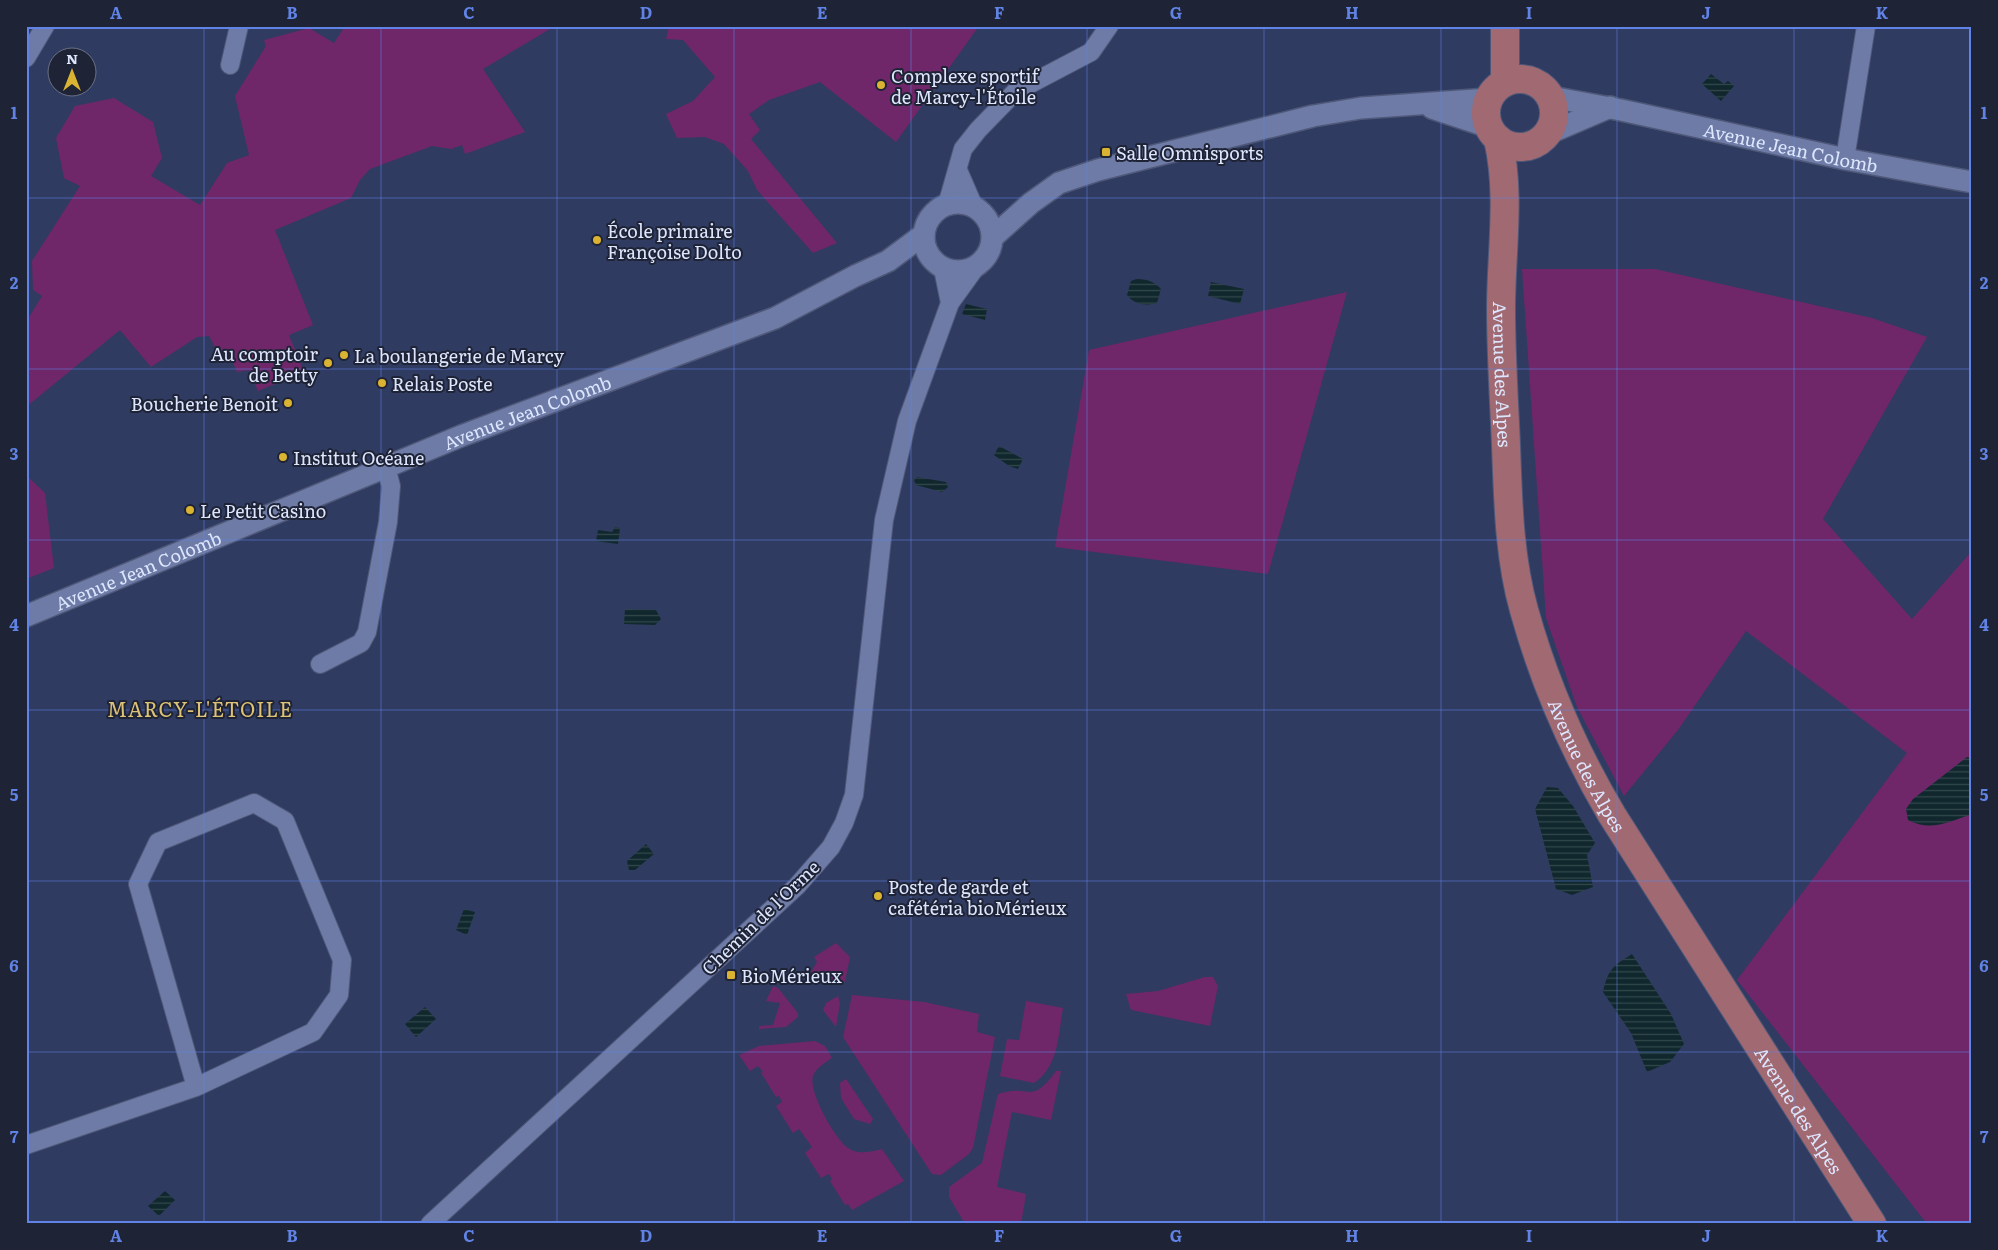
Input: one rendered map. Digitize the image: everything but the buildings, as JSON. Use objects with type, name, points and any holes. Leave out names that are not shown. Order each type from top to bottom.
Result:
[{"type":"main road","points":[[1506,32],[1507,86],[1486,118],[1494,133],[1508,145],[1518,147],[1538,140],[1555,116],[1551,97],[1536,82],[1507,86]]},
{"type":"main road","name":"Avenue des Alpes","points":[[1494,133],[1504,166],[1504,239],[1501,307],[1509,520],[1524,609],[1543,669],[1565,727],[1589,777],[1872,1224]]},
{"type":"main road","name":"Avenue des Alpes","points":[[1504,239],[1521,169],[1538,140]]},
{"type":"street","points":[[26,58],[45,26]]},
{"type":"street","points":[[230,65],[239,26]]},
{"type":"street","points":[[947,205],[963,149],[1015,92],[1091,52],[1109,26]]},
{"type":"street","points":[[1845,159],[1866,26]]},
{"type":"street","points":[[992,237],[1031,203],[1059,183],[1109,168],[1313,116],[1361,108],[1417,104],[1507,86]]},
{"type":"street","name":"Avenue Jean Colomb","points":[[1551,97],[1610,107],[1845,159],[1972,182]]},
{"type":"street","points":[[1417,104],[1494,133]]},
{"type":"street","points":[[1538,140],[1610,107]]},
{"type":"street","points":[[958,170],[979,210],[992,229],[991,249],[985,259],[976,267],[965,271],[954,272],[939,266],[928,256],[923,234],[930,216],[947,205],[956,203],[979,210],[1031,203]]},
{"type":"street","name":"Avenue Jean Colomb","points":[[26,616],[469,433],[775,318],[888,261],[923,234]]},
{"type":"street","name":"Avenue Jean Colomb","points":[[888,261],[939,266]]},
{"type":"street","points":[[939,266],[950,303]]},
{"type":"street","name":"Chemin de l'Orme","points":[[430,1224],[797,886],[831,848],[844,823],[854,795],[884,520],[907,421],[950,303],[976,267]]},
{"type":"street","points":[[320,664],[361,643],[367,632],[388,522],[391,486],[386,468]]},
{"type":"street","points":[[26,1145],[196,1087],[313,1032],[339,996],[342,960],[285,821],[254,803],[158,842],[138,884],[196,1087]]},
{"type":"shaded area","points":[[345,26],[555,26],[483,69],[525,132],[465,154],[462,145],[451,149],[432,146],[370,169],[360,180],[351,198],[275,230],[313,325],[289,335],[304,372],[258,391],[249,370],[237,372],[227,349],[218,353],[209,336],[197,337],[151,367],[120,330],[26,407],[26,322],[42,296],[33,290],[32,261],[80,186],[64,178],[56,138],[75,106],[114,98],[153,122],[162,158],[151,176],[200,205],[227,163],[249,155],[235,96],[266,46],[264,40],[309,28],[334,43]]},
{"type":"shaded area","name":"Complexe sportif de Marcy-l'Étoile","points":[[669,26],[979,26],[896,142],[820,82],[769,100],[749,114],[760,130],[751,139],[837,243],[813,253],[757,190],[748,171],[724,144],[705,137],[677,138],[666,114],[693,101],[715,77],[683,40],[666,39]]},
{"type":"shaded area","points":[[1711,74],[1724,84],[1728,81],[1734,86],[1721,101],[1702,84]]},
{"type":"shaded area","points":[[1522,269],[1655,269],[1872,318],[1927,337],[1823,519],[1912,619],[1972,551],[1972,1224],[1927,1224],[1737,980],[1907,753],[1746,631],[1678,730],[1624,796],[1577,707],[1546,618]]},
{"type":"shaded area","points":[[1136,279],[1150,281],[1161,289],[1157,303],[1140,304],[1133,301],[1127,295],[1131,281]]},
{"type":"shaded area","points":[[1211,282],[1244,289],[1240,304],[1208,296]]},
{"type":"shaded area","points":[[1347,292],[1268,574],[1055,547],[1089,350]]},
{"type":"shaded area","points":[[966,304],[987,309],[985,320],[962,314]]},
{"type":"shaded area","points":[[999,446],[1023,459],[1018,469],[1009,466],[994,455]]},
{"type":"shaded area","points":[[26,475],[45,493],[54,568],[26,579]]},
{"type":"shaded area","points":[[917,477],[946,482],[948,487],[942,492],[916,485],[914,480]]},
{"type":"shaded area","points":[[615,527],[620,528],[618,544],[596,541],[598,530],[612,532]]},
{"type":"shaded area","points":[[625,609],[656,610],[661,619],[655,625],[624,624]]},
{"type":"shaded area","points":[[1967,757],[1972,758],[1972,814],[1947,823],[1932,825],[1916,824],[1908,820],[1906,809],[1913,799]]},
{"type":"shaded area","points":[[1547,787],[1558,788],[1573,806],[1595,843],[1587,855],[1593,887],[1572,895],[1556,889],[1535,809]]},
{"type":"shaded area","points":[[646,844],[654,854],[635,870],[629,870],[627,861]]},
{"type":"shaded area","points":[[464,909],[475,912],[467,935],[456,930]]},
{"type":"shaded area","points":[[836,943],[850,957],[845,982],[808,977],[817,962],[814,957]]},
{"type":"shaded area","points":[[1632,954],[1671,1014],[1684,1044],[1670,1062],[1647,1072],[1631,1033],[1603,992],[1612,969]]},
{"type":"shaded area","points":[[1205,977],[1213,977],[1218,986],[1210,1026],[1131,1010],[1126,994],[1158,991]]},
{"type":"shaded area","points":[[773,986],[778,988],[798,1013],[798,1017],[786,1027],[759,1029],[759,1026],[773,1025],[780,1003],[766,1001]]},
{"type":"shaded area","points":[[852,995],[924,1002],[979,1014],[977,1032],[995,1037],[973,1148],[969,1154],[941,1175],[932,1174],[843,1037]]},
{"type":"shaded area","points":[[838,996],[840,1003],[836,1027],[823,1010],[826,1003]]},
{"type":"shaded area","points":[[1026,1001],[1063,1008],[1053,1059],[1042,1076],[1034,1083],[1000,1076],[1007,1039],[1019,1040]]},
{"type":"shaded area","points":[[425,1007],[436,1019],[416,1037],[405,1024]]},
{"type":"shaded area","points":[[815,1041],[825,1046],[832,1058],[817,1070],[813,1076],[813,1083],[818,1103],[836,1135],[848,1148],[856,1152],[882,1149],[904,1181],[852,1210],[848,1204],[845,1205],[830,1181],[832,1179],[829,1174],[821,1178],[805,1153],[812,1147],[799,1129],[793,1133],[776,1106],[782,1102],[779,1096],[776,1097],[761,1073],[763,1072],[758,1066],[750,1071],[739,1055],[759,1046]]},
{"type":"shaded area","points":[[1056,1071],[1061,1071],[1051,1120],[1012,1112],[997,1187],[1026,1194],[1021,1224],[965,1224],[949,1197],[949,1187],[982,1163],[998,1094],[1009,1091],[1035,1091],[1041,1088]]},
{"type":"shaded area","points":[[846,1079],[873,1119],[870,1124],[854,1119],[841,1098],[840,1083]]},
{"type":"shaded area","points":[[165,1191],[175,1200],[159,1216],[148,1206]]},
{"type":"place","name":"Complexe sportif de Marcy-l'Étoile","points":[[881,85]]},
{"type":"place","name":"Salle Omnisports","points":[[1106,152]]},
{"type":"place","name":"École primaire Françoise Dolto","points":[[597,240]]},
{"type":"place","name":"La boulangerie de Marcy","points":[[344,355]]},
{"type":"place","name":"Au comptoir de Betty","points":[[328,363]]},
{"type":"place","name":"Relais Poste","points":[[382,383]]},
{"type":"place","name":"Boucherie Benoit","points":[[288,403]]},
{"type":"place","name":"Institut Océane","points":[[283,457]]},
{"type":"place","name":"Le Petit Casino","points":[[190,510]]},
{"type":"place","name":"Poste de garde et cafétéria bioMérieux","points":[[878,896]]},
{"type":"place","name":"BioMérieux","points":[[731,975]]},
{"type":"district","name":"MARCY-L'ÉTOILE","points":[[200,708]]}]
